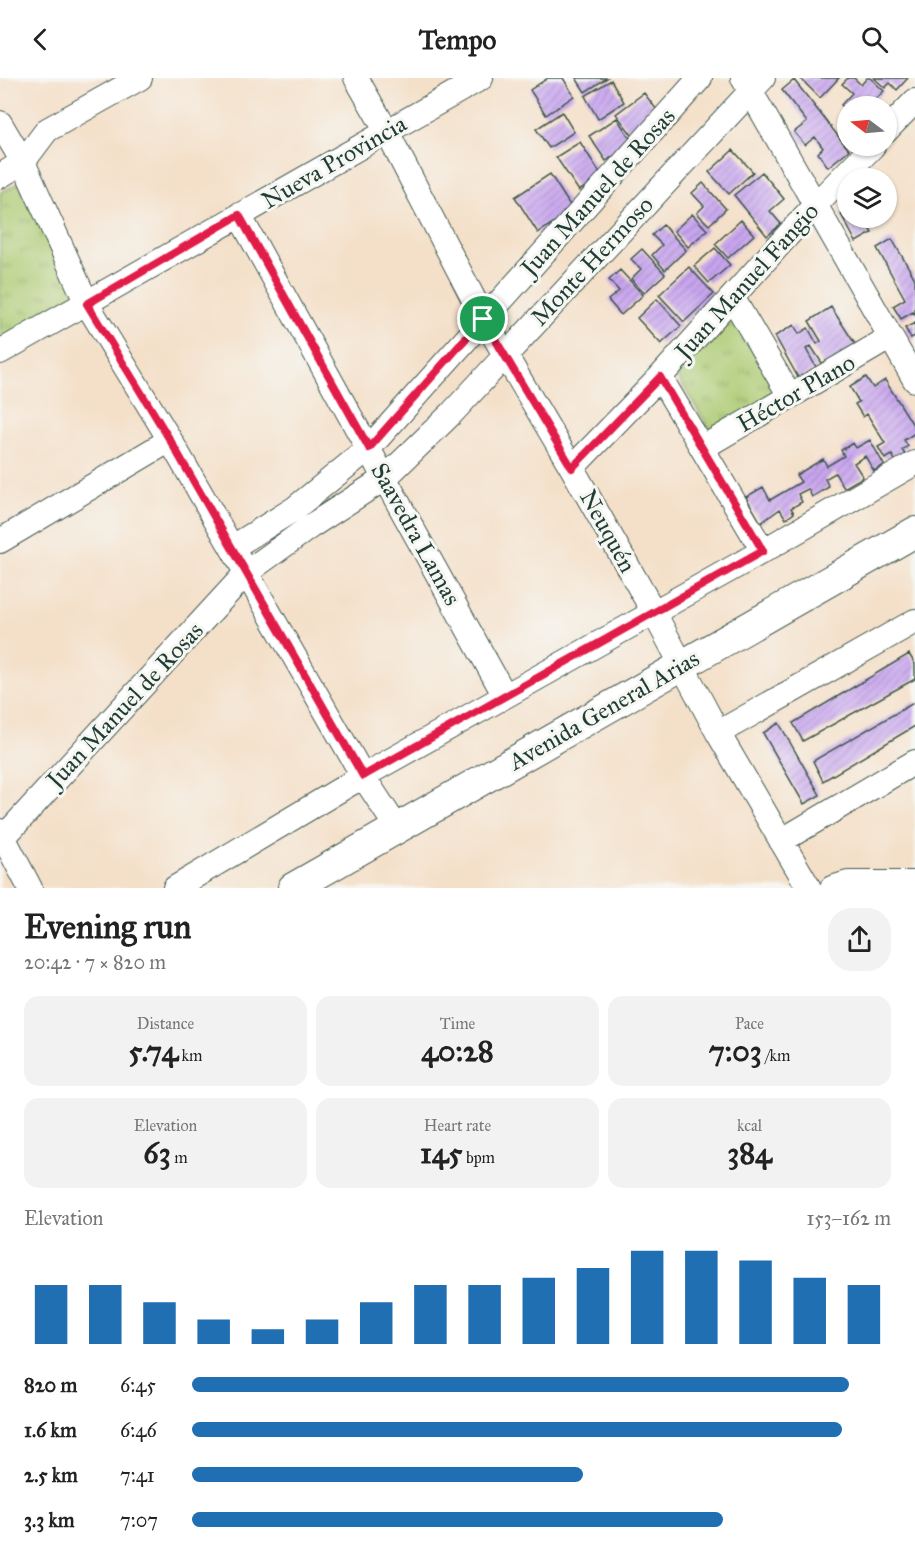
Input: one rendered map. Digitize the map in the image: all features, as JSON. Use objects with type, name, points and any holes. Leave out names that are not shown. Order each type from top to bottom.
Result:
[{"type":"main road","name":"Avenida General Arias","points":[[293,888],[915,532]]},
{"type":"street","points":[[0,176],[23,162],[47,130],[140,78]]},
{"type":"street","name":"Neuquén","points":[[356,78],[387,132],[483,319],[572,468],[653,611],[718,733],[809,888]]},
{"type":"street","name":"Nueva Provincia","points":[[0,352],[481,78]]},
{"type":"street","name":"Juan Manuel de Rosas","points":[[233,547],[294,509],[369,448],[700,78]]},
{"type":"street","points":[[752,82],[816,205],[915,380]]},
{"type":"street","name":"Monte Hermoso","points":[[247,572],[311,526],[385,478],[452,413],[752,82]]},
{"type":"street","points":[[897,122],[913,110]]},
{"type":"street","points":[[0,123],[23,162],[87,304],[233,547],[363,776],[397,828]]},
{"type":"street","name":"Juan Manuel Fangio","points":[[572,468],[660,377],[863,156]]},
{"type":"street","name":"Saavedra Lamas","points":[[239,215],[505,696]]},
{"type":"street","points":[[732,297],[790,396]]},
{"type":"street","name":"Héctor Plano","points":[[702,448],[891,337]]},
{"type":"street","points":[[660,377],[763,551]]},
{"type":"street","points":[[0,541],[170,440]]},
{"type":"street","points":[[175,888],[363,776],[915,463]]},
{"type":"street","name":"Juan Manuel de Rosas","points":[[2,834],[247,572]]},
{"type":"street","points":[[718,733],[913,626]]},
{"type":"street","points":[[781,841],[915,762]]},
{"type":"street","points":[[2,834],[30,888]]},
{"type":"street","points":[[832,888],[848,883],[915,883]]},
{"type":"green space","points":[[19,183],[82,297],[0,342],[0,193]]},
{"type":"green space","points":[[732,312],[779,394],[712,433],[673,370]]},
{"type":"building","points":[[548,78],[563,78],[574,96],[546,115],[530,90]]},
{"type":"building","points":[[576,78],[607,78],[585,92]]},
{"type":"building","points":[[800,78],[839,78],[820,98]]},
{"type":"building","points":[[848,78],[854,78],[861,85],[867,78],[870,78],[884,91],[879,96],[849,96],[852,93],[842,84]]},
{"type":"building","points":[[874,78],[908,78],[897,90],[890,83],[885,88]]},
{"type":"building","points":[[611,80],[624,102],[598,119],[585,96]]},
{"type":"building","points":[[794,80],[837,135],[837,156],[842,156],[828,167],[818,153],[823,148],[815,137],[805,145],[794,132],[807,122],[782,90]]},
{"type":"building","points":[[644,93],[663,118],[635,139],[616,114]]},
{"type":"building","points":[[562,112],[574,132],[549,148],[536,129]]},
{"type":"building","points":[[617,118],[633,143],[606,161],[589,136]]},
{"type":"building","points":[[580,142],[602,176],[579,191],[556,157]]},
{"type":"building","points":[[733,150],[753,172],[729,194],[709,172]]},
{"type":"building","points":[[762,172],[784,199],[770,211],[781,224],[767,236],[734,195]]},
{"type":"building","points":[[550,174],[573,210],[538,233],[515,197]]},
{"type":"building","points":[[703,183],[726,209],[709,225],[697,213],[704,206],[692,193]]},
{"type":"building","points":[[692,214],[707,230],[688,247],[674,231]]},
{"type":"building","points":[[741,220],[754,235],[728,258],[715,244]]},
{"type":"building","points":[[663,225],[686,250],[665,270],[652,255],[662,245],[652,235]]},
{"type":"building","points":[[848,228],[869,228],[872,233],[856,242]]},
{"type":"building","points":[[892,239],[915,279],[915,315],[913,312],[901,319],[893,306],[905,299],[877,248]]},
{"type":"building","points":[[715,248],[730,265],[709,283],[694,266]]},
{"type":"building","points":[[642,249],[665,274],[644,293],[631,279],[641,269],[631,259]]},
{"type":"building","points":[[689,267],[714,294],[684,322],[659,295]]},
{"type":"building","points":[[620,270],[643,295],[621,315],[608,300],[619,291],[609,280]]},
{"type":"building","points":[[657,299],[681,326],[661,344],[637,318]]},
{"type":"building","points":[[831,307],[859,350],[827,371],[811,346],[806,349],[817,369],[799,379],[775,336],[794,325],[799,334],[808,328],[817,344],[821,341],[809,321]]},
{"type":"building","points":[[915,323],[915,336],[911,338],[905,328]]},
{"type":"building","points":[[866,377],[873,388],[885,380],[915,428],[915,433],[904,440],[908,446],[902,450],[906,456],[896,462],[892,455],[885,459],[878,447],[885,443],[867,414],[863,417],[855,404],[859,402],[850,387]]},
{"type":"building","points":[[870,440],[884,465],[874,471],[865,456],[854,463],[863,477],[844,488],[835,473],[825,479],[829,487],[812,497],[808,489],[798,494],[802,502],[791,508],[794,513],[786,519],[780,509],[761,523],[746,497],[763,487],[770,500],[801,482],[796,475],[823,459],[827,466],[844,456],[841,450],[853,443],[856,448]]},
{"type":"building","points":[[909,654],[915,664],[915,679],[803,741],[793,723]]},
{"type":"building","points":[[915,702],[915,726],[823,781],[813,761]]},
{"type":"building","points":[[779,723],[820,795],[804,804],[763,733]]},
{"type":"route","points":[[239,215],[369,448],[483,319],[572,468],[660,377],[763,551],[363,776],[170,440],[87,304],[239,215]]}]
